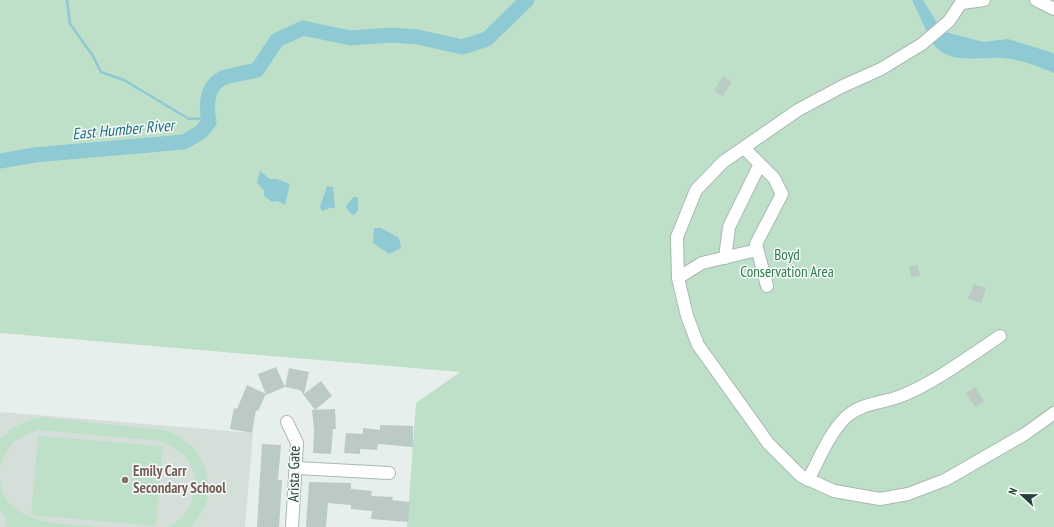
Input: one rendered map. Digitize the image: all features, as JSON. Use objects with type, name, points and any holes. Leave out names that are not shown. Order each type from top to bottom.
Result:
[{"type":"street","points":[[984,0],[963,1],[950,21],[922,44],[881,69],[843,86],[798,110],[723,162],[696,190],[677,237],[678,278],[686,316],[698,345],[768,443],[808,480],[834,491],[880,499],[908,494],[945,480],[1025,434],[1054,413]]},
{"type":"street","points":[[1036,0],[1054,9]]},
{"type":"street","points":[[744,148],[774,178],[782,194],[756,244],[766,286]]},
{"type":"street","points":[[725,258],[728,226],[760,164]]},
{"type":"street","points":[[678,278],[702,263],[757,250]]},
{"type":"street","points":[[808,480],[833,432],[846,417],[868,404],[901,397],[940,375],[1000,336]]},
{"type":"street","name":"Arista Gate","points":[[287,422],[297,443],[297,468],[292,527]]},
{"type":"street","points":[[297,468],[389,473]]},
{"type":"shaded area","name":"Emily Carr Secondary School","points":[[0,412],[253,433],[245,527],[0,527]]},
{"type":"green space","name":"Boyd Conservation Area","points":[[0,0],[1054,0],[1054,527],[407,527],[416,403],[460,372],[0,333]]},
{"type":"green space","points":[[41,417],[163,430],[184,439],[199,456],[205,466],[208,477],[209,488],[207,500],[198,518],[191,527],[169,527],[178,521],[190,504],[194,494],[194,474],[190,465],[179,451],[160,441],[39,430],[18,439],[9,448],[2,461],[0,469],[0,439],[19,425],[29,420]]},
{"type":"green space","points":[[38,436],[163,446],[156,526],[31,515]]},
{"type":"green space","points":[[0,478],[4,494],[12,506],[24,514],[53,523],[100,527],[5,527],[6,518],[0,511]]},
{"type":"water","points":[[912,0],[923,0],[942,31],[983,42],[1008,39],[1054,54],[1054,73],[1017,60],[1004,58],[959,58],[942,53],[930,37]]},
{"type":"water","points":[[260,171],[270,179],[277,179],[290,184],[285,205],[278,201],[272,202],[264,196],[264,190],[257,183]]},
{"type":"water","points":[[327,186],[333,187],[335,208],[322,211],[320,207]]},
{"type":"water","points":[[354,196],[358,198],[358,210],[354,215],[349,212],[346,206]]},
{"type":"water","points":[[374,228],[381,228],[399,238],[401,248],[389,254],[373,243]]},
{"type":"building","points":[[723,76],[732,82],[723,96],[714,91]]},
{"type":"building","points":[[918,265],[920,276],[911,277],[909,266]]},
{"type":"building","points":[[974,284],[986,288],[981,303],[968,299]]},
{"type":"building","points":[[276,367],[285,387],[266,395],[258,374]]},
{"type":"building","points":[[289,368],[309,372],[304,394],[321,381],[332,396],[315,410],[300,390],[285,387]]},
{"type":"building","points":[[247,385],[266,394],[258,411],[256,410],[252,433],[230,429],[234,408],[237,409]]},
{"type":"building","points":[[975,387],[984,401],[975,407],[966,393]]},
{"type":"building","points":[[335,409],[336,429],[333,429],[331,454],[313,453],[314,430],[312,410]]},
{"type":"building","points":[[380,425],[413,426],[413,447],[378,444],[377,450],[360,449],[360,454],[344,453],[346,433],[363,434],[363,428],[380,430]]},
{"type":"building","points":[[262,444],[281,445],[278,480],[282,480],[279,527],[257,527]]},
{"type":"building","points":[[309,482],[351,483],[351,489],[372,491],[371,496],[393,497],[392,500],[410,502],[408,522],[371,519],[372,511],[351,509],[351,505],[328,503],[326,527],[306,527]]},
{"type":"waterway","points":[[67,0],[70,24],[93,56],[101,72],[124,80],[189,119],[208,118]]},
{"type":"waterway","name":"East Humber River","points":[[0,161],[34,155],[184,142],[201,132],[209,122],[208,98],[212,87],[216,83],[228,76],[257,70],[277,40],[303,28],[350,38],[392,35],[418,37],[462,47],[487,39],[527,0]]},
{"type":"place","name":"Emily Carr Secondary School","points":[[125,480]]}]
